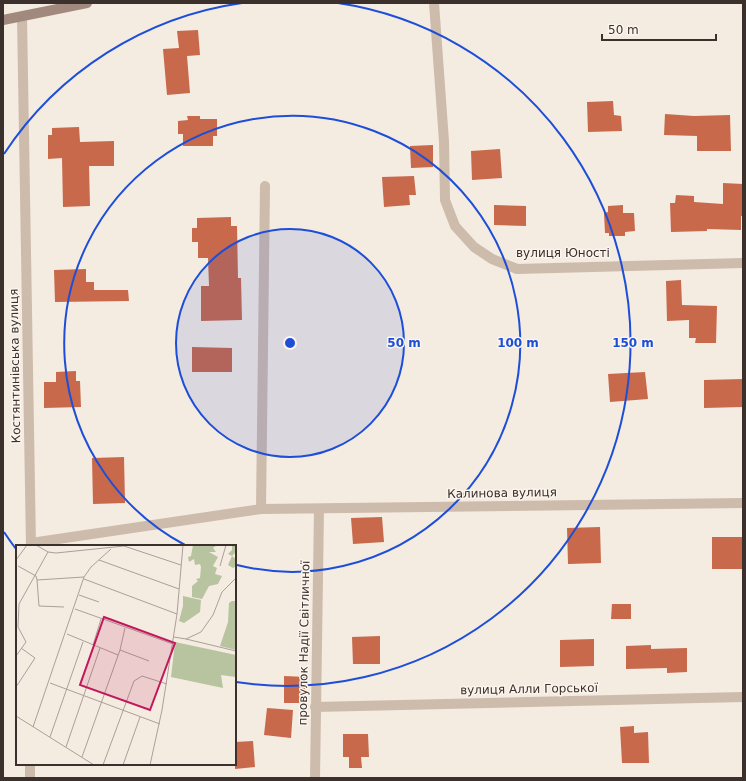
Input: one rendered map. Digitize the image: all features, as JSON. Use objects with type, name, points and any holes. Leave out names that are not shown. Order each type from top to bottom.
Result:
[{"type":"street","points":[[3,20],[87,3]]},
{"type":"street","name":"вулиця Юності","points":[[434,3],[444,141],[445,200],[455,226],[474,247],[492,259],[517,269],[743,263]]},
{"type":"street","name":"Костянтинівська вулиця","points":[[22,17],[31,545]]},
{"type":"street","points":[[262,510],[265,186]]},
{"type":"street","name":"Калинова вулиця","points":[[31,545],[262,510],[743,502]]},
{"type":"street","name":"провулок Надії Світличної","points":[[315,778],[319,509]]},
{"type":"street","name":"вулиця Алли Горської","points":[[315,708],[743,697]]},
{"type":"street","points":[[30,765],[30,778]]},
{"type":"building","points":[[198,30],[200,55],[187,56],[190,93],[167,95],[163,49],[179,48],[177,31]]},
{"type":"building","points":[[613,101],[614,115],[621,116],[622,131],[588,132],[587,102]]},
{"type":"building","points":[[665,114],[694,116],[730,115],[731,151],[697,151],[697,136],[664,135]]},
{"type":"building","points":[[187,116],[200,116],[200,119],[217,119],[217,136],[213,136],[213,146],[183,146],[183,134],[178,134],[178,121],[188,120]]},
{"type":"building","points":[[79,127],[80,142],[114,141],[114,166],[89,166],[90,206],[63,207],[62,158],[48,159],[48,135],[52,135],[52,128]]},
{"type":"building","points":[[433,145],[433,167],[411,168],[410,146]]},
{"type":"building","points":[[500,149],[502,178],[472,180],[471,151]]},
{"type":"building","points":[[414,176],[416,195],[409,195],[410,205],[384,207],[382,177]]},
{"type":"building","points":[[723,183],[743,184],[743,216],[741,216],[741,230],[707,229],[707,231],[671,232],[670,203],[675,203],[676,195],[694,196],[694,202],[723,204]]},
{"type":"building","points":[[494,205],[526,206],[526,226],[494,225]]},
{"type":"building","points":[[623,205],[623,213],[634,213],[635,231],[625,232],[625,236],[609,236],[609,233],[605,233],[604,213],[608,212],[608,206]]},
{"type":"building","points":[[231,217],[231,226],[237,226],[238,278],[241,278],[242,320],[201,321],[201,286],[209,286],[208,258],[198,258],[198,242],[192,242],[192,228],[197,228],[197,218]]},
{"type":"building","points":[[86,269],[86,282],[94,282],[94,290],[128,290],[129,301],[55,302],[54,270]]},
{"type":"building","points":[[681,280],[682,305],[717,306],[716,343],[695,343],[696,338],[689,338],[689,320],[667,321],[666,281]]},
{"type":"building","points":[[192,347],[232,348],[232,372],[192,372]]},
{"type":"building","points":[[76,371],[76,381],[80,381],[81,407],[44,408],[44,382],[56,382],[56,372]]},
{"type":"building","points":[[645,372],[648,399],[610,402],[608,374]]},
{"type":"building","points":[[743,379],[743,407],[704,408],[704,380]]},
{"type":"building","points":[[124,457],[125,503],[93,504],[92,458]]},
{"type":"building","points":[[382,517],[384,542],[353,544],[351,518]]},
{"type":"building","points":[[600,527],[601,563],[568,564],[567,528]]},
{"type":"building","points":[[712,537],[743,537],[743,569],[712,569]]},
{"type":"building","points":[[612,604],[631,604],[631,619],[611,619]]},
{"type":"building","points":[[380,636],[380,664],[353,664],[352,637]]},
{"type":"building","points":[[594,639],[594,666],[560,667],[560,640]]},
{"type":"building","points":[[651,645],[651,649],[687,648],[687,672],[667,673],[667,668],[626,669],[626,646]]},
{"type":"building","points":[[284,676],[306,677],[305,703],[284,703]]},
{"type":"building","points":[[267,708],[293,710],[291,738],[264,735]]},
{"type":"building","points":[[634,726],[634,733],[648,732],[649,763],[622,763],[620,727]]},
{"type":"building","points":[[343,734],[368,734],[369,757],[361,757],[362,768],[349,768],[349,757],[343,757]]},
{"type":"building","points":[[253,741],[255,767],[235,769],[236,742]]}]
